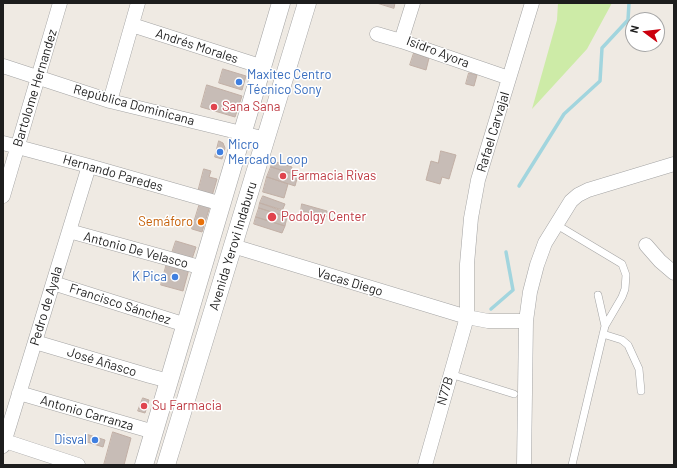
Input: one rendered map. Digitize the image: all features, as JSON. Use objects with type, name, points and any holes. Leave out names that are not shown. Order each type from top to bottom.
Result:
[{"type":"street","name":"Bartolome Hernandez","points":[[3,196],[60,3]]},
{"type":"street","points":[[110,101],[138,3]]},
{"type":"street","name":"Avenida Yerovi Indaburu","points":[[144,465],[281,3]]},
{"type":"street","name":"Avenida Yerovi Indaburu","points":[[168,465],[307,3]]},
{"type":"street","name":"Isidro Ayora","points":[[413,3],[401,41],[509,78]]},
{"type":"street","name":"Rafael Carvajal","points":[[466,317],[467,264],[471,218],[478,180],[532,3]]},
{"type":"street","name":"Andrés Morales","points":[[132,25],[263,67]]},
{"type":"street","points":[[377,34],[401,41]]},
{"type":"street","name":"República Dominicana","points":[[3,66],[110,101],[243,132],[266,139]]},
{"type":"street","name":"Hernando Paredes","points":[[3,143],[222,204]]},
{"type":"street","points":[[524,465],[526,321],[530,292],[537,265],[545,243],[571,201],[578,195],[588,190],[674,164]]},
{"type":"street","name":"Pedro de Ayala","points":[[4,444],[89,166]]},
{"type":"street","name":"Antonio De Velasco","points":[[69,231],[203,268]]},
{"type":"street","points":[[646,245],[660,262],[674,273]]},
{"type":"street","name":"Vacas Diego","points":[[233,246],[466,317],[488,321],[526,321]]},
{"type":"street","name":"Francisco Sánchez","points":[[53,283],[186,325]]},
{"type":"street","name":"N77B","points":[[425,465],[466,317]]},
{"type":"street","name":"José Añasco","points":[[35,342],[169,381]]},
{"type":"street","name":"Antonio Carranza","points":[[20,393],[154,432]]},
{"type":"street","points":[[4,444],[78,465]]},
{"type":"lane","points":[[557,224],[622,264],[626,276],[625,289],[622,297],[605,326],[572,465]]},
{"type":"lane","points":[[598,295],[605,326]]},
{"type":"lane","points":[[603,334],[622,340],[628,345],[639,369],[641,391]]},
{"type":"lane","points":[[450,374],[514,394]]},
{"type":"green space","points":[[558,3],[612,3],[587,49],[532,109],[557,20]]},
{"type":"building","points":[[377,3],[395,3],[394,8]]},
{"type":"building","points":[[414,53],[429,58],[426,70],[410,65]]},
{"type":"building","points":[[223,69],[246,76],[242,90],[219,83]]},
{"type":"building","points":[[469,73],[477,75],[474,86],[466,84]]},
{"type":"building","points":[[207,85],[242,96],[235,117],[201,107]]},
{"type":"building","name":"Micro Mercado Loop","points":[[219,141],[223,143],[225,148],[222,159],[215,157]]},
{"type":"building","points":[[441,151],[456,155],[449,179],[442,177],[440,184],[426,180],[431,161],[438,163]]},
{"type":"building","points":[[273,161],[292,167],[290,173],[271,167]]},
{"type":"building","points":[[271,167],[298,175],[295,186],[267,177]]},
{"type":"building","points":[[204,169],[211,171],[209,177],[217,179],[212,196],[198,192]]},
{"type":"building","points":[[267,177],[288,184],[284,198],[263,192]]},
{"type":"building","points":[[263,196],[285,204],[282,211],[260,203]]},
{"type":"building","points":[[200,203],[210,206],[202,232],[192,229]]},
{"type":"building","points":[[260,203],[289,212],[287,217],[259,208]]},
{"type":"building","points":[[302,204],[327,211],[326,217],[301,211]]},
{"type":"building","name":"Podolgy Center","points":[[259,208],[287,217],[285,226],[256,217]]},
{"type":"building","points":[[256,217],[285,226],[282,233],[254,224]]},
{"type":"building","points":[[176,241],[196,247],[192,259],[172,253]]},
{"type":"building","name":"K Pica","points":[[167,263],[189,269],[183,291],[161,285]]},
{"type":"building","name":"Su Farmacia","points":[[143,398],[149,400],[145,413],[138,411]]},
{"type":"building","points":[[113,432],[131,438],[124,465],[104,465]]},
{"type":"building","name":"Disval","points":[[86,434],[105,440],[103,447],[84,441]]},
{"type":"waterway","points":[[519,186],[564,114],[600,81],[602,48],[628,20],[629,3]]},
{"type":"waterway","points":[[491,309],[513,290],[506,252]]},
{"type":"place","name":"Maxitec Centro Técnico Sony","points":[[239,82]]},
{"type":"place","name":"Sana Sana","points":[[214,107]]},
{"type":"place","name":"Micro Mercado Loop","points":[[220,152]]},
{"type":"place","name":"Farmacia Rivas","points":[[283,176]]},
{"type":"place","name":"Podolgy Center","points":[[272,217]]},
{"type":"place","name":"Semáforo","points":[[201,222]]},
{"type":"place","name":"K Pica","points":[[175,277]]},
{"type":"place","name":"Su Farmacia","points":[[144,406]]},
{"type":"place","name":"Disval","points":[[95,440]]}]
